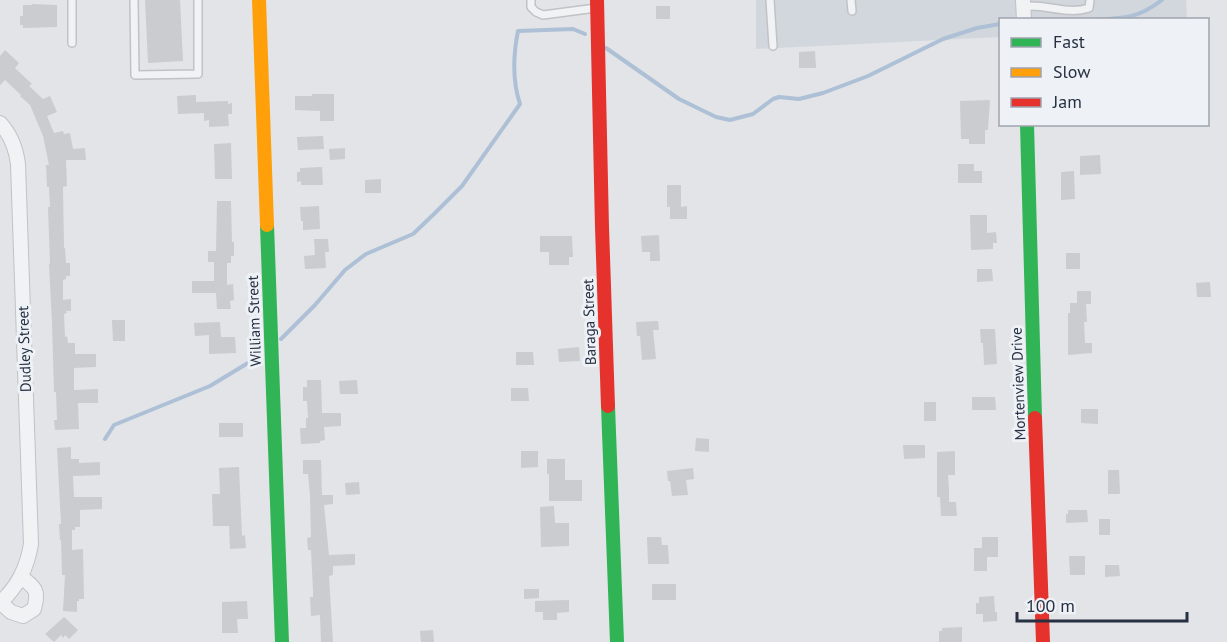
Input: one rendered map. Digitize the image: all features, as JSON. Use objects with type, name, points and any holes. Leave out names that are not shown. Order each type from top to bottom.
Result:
[{"type":"street","name":"William Street","points":[[259,0],[282,642]]},
{"type":"street","name":"Baraga Street","points":[[597,4],[602,227],[617,642]]},
{"type":"street","name":"Dudley Street","points":[[0,123],[11,139],[18,164],[32,544],[29,559],[21,577],[0,603],[11,612],[23,616],[34,609],[37,597],[34,586],[21,577]]},
{"type":"street","name":"Mortenview Drive","points":[[1027,126],[1043,642]]},
{"type":"lane","points":[[72,0],[72,43]]},
{"type":"lane","points":[[134,0],[135,75],[198,74],[198,0]]},
{"type":"lane","points":[[531,0],[531,7],[543,15],[597,4]]},
{"type":"lane","points":[[770,0],[773,46]]},
{"type":"lane","points":[[851,0],[852,11]]},
{"type":"lane","points":[[1023,9],[1041,7],[1069,11],[1084,10],[1089,8],[1090,0]]},
{"type":"shaded area","points":[[756,0],[1186,0],[1187,18],[999,18],[999,37],[756,49]]},
{"type":"building","points":[[145,0],[180,0],[183,61],[148,63]]},
{"type":"building","points":[[23,5],[57,5],[57,27],[23,28],[23,25],[20,25],[20,16],[23,16]]},
{"type":"building","points":[[656,6],[670,6],[670,19],[656,19]]},
{"type":"building","points":[[5,50],[19,63],[15,68],[32,84],[29,86],[43,99],[50,96],[57,112],[47,116],[54,133],[63,131],[64,134],[70,133],[73,149],[85,148],[86,160],[66,160],[67,186],[63,187],[64,248],[66,263],[70,263],[70,276],[66,276],[63,280],[63,300],[71,299],[71,311],[66,311],[67,313],[64,314],[65,337],[67,336],[68,343],[75,343],[75,354],[96,354],[96,367],[74,368],[74,390],[98,389],[98,403],[78,403],[79,429],[55,430],[56,392],[54,392],[49,264],[48,207],[50,207],[46,165],[49,165],[43,136],[30,105],[5,80],[0,85],[0,56]]},
{"type":"building","points":[[815,51],[816,68],[799,68],[799,52]]},
{"type":"building","points":[[312,94],[334,94],[334,121],[320,121],[320,111],[295,110],[295,96],[312,96]]},
{"type":"building","points":[[196,95],[196,102],[228,101],[228,104],[232,103],[232,114],[228,114],[229,126],[209,127],[209,120],[204,121],[204,113],[178,114],[177,96]]},
{"type":"building","points":[[990,100],[985,144],[969,144],[969,139],[961,139],[960,101]]},
{"type":"building","points":[[323,136],[324,149],[298,150],[297,137]]},
{"type":"building","points":[[231,143],[232,179],[215,179],[214,144]]},
{"type":"building","points":[[345,148],[345,159],[330,160],[329,149]]},
{"type":"building","points":[[1100,155],[1101,174],[1080,175],[1080,156]]},
{"type":"building","points":[[958,164],[974,164],[974,171],[982,171],[982,183],[958,183]]},
{"type":"building","points":[[322,167],[323,185],[301,185],[301,181],[297,182],[297,172],[300,172],[300,168]]},
{"type":"building","points":[[1074,171],[1075,199],[1061,200],[1061,172]]},
{"type":"building","points":[[381,179],[381,193],[365,193],[365,180]]},
{"type":"building","points":[[667,185],[681,185],[681,207],[687,206],[687,219],[670,219],[670,207],[667,207]]},
{"type":"building","points":[[217,201],[231,201],[234,256],[231,256],[231,263],[227,263],[227,285],[233,284],[234,300],[230,301],[231,309],[217,309],[216,293],[192,293],[192,281],[214,281],[214,262],[208,262],[208,251],[216,251]]},
{"type":"building","points":[[319,206],[320,229],[303,230],[300,207]]},
{"type":"building","points":[[970,215],[987,215],[987,233],[996,232],[997,243],[993,243],[993,249],[971,250]]},
{"type":"building","points":[[659,235],[660,261],[650,261],[650,252],[642,252],[641,236]]},
{"type":"building","points":[[540,236],[572,236],[573,257],[569,257],[569,265],[549,265],[549,252],[540,252]]},
{"type":"building","points":[[314,239],[328,239],[329,252],[325,252],[326,268],[305,269],[304,256],[315,255]]},
{"type":"building","points":[[1066,253],[1080,253],[1080,269],[1066,269]]},
{"type":"building","points":[[977,269],[992,269],[993,281],[977,282]]},
{"type":"building","points":[[1210,282],[1211,297],[1197,297],[1196,283]]},
{"type":"building","points":[[1077,291],[1091,291],[1091,304],[1086,304],[1087,322],[1084,322],[1085,343],[1092,343],[1092,353],[1068,355],[1068,313],[1070,313],[1070,303],[1077,303]]},
{"type":"building","points":[[112,320],[125,320],[125,341],[113,341]]},
{"type":"building","points":[[658,321],[659,330],[653,330],[656,359],[642,360],[636,322]]},
{"type":"building","points":[[220,322],[221,337],[235,337],[236,353],[209,354],[209,335],[195,336],[194,323]]},
{"type":"building","points":[[980,329],[995,329],[997,364],[984,365]]},
{"type":"building","points":[[579,347],[580,361],[559,362],[558,349]]},
{"type":"building","points":[[516,352],[533,352],[534,365],[516,365]]},
{"type":"building","points":[[307,380],[321,380],[322,413],[341,413],[341,426],[324,427],[325,440],[320,443],[301,444],[300,428],[306,428],[306,418],[308,418],[307,401],[303,401],[303,387],[307,387]]},
{"type":"building","points":[[357,380],[358,394],[340,394],[339,381]]},
{"type":"building","points":[[511,388],[528,388],[529,401],[511,401]]},
{"type":"building","points":[[972,397],[995,397],[996,410],[972,410]]},
{"type":"building","points":[[924,402],[936,402],[936,421],[924,421]]},
{"type":"building","points":[[1081,409],[1098,409],[1098,424],[1081,423]]},
{"type":"building","points":[[219,423],[243,423],[243,437],[219,437]]},
{"type":"building","points":[[696,438],[709,439],[709,452],[695,451]]},
{"type":"building","points":[[903,445],[925,445],[925,458],[904,459]]},
{"type":"building","points":[[71,447],[71,459],[79,459],[79,463],[100,462],[100,475],[73,476],[74,497],[102,497],[102,509],[80,510],[80,527],[72,530],[72,550],[83,549],[84,599],[77,601],[77,612],[63,611],[65,575],[62,575],[59,524],[61,524],[57,448]]},
{"type":"building","points":[[521,451],[538,451],[538,467],[521,468]]},
{"type":"building","points":[[955,451],[955,475],[948,475],[949,502],[956,502],[957,516],[941,516],[940,497],[937,497],[937,452]]},
{"type":"building","points":[[547,459],[565,459],[565,480],[582,480],[582,501],[549,501]]},
{"type":"building","points":[[303,460],[321,460],[322,495],[333,495],[333,504],[324,505],[329,555],[355,554],[355,565],[333,566],[333,575],[329,576],[333,642],[321,642],[320,615],[311,616],[310,597],[313,597],[313,591],[311,550],[308,550],[307,538],[311,537],[310,496],[308,474],[303,474]]},
{"type":"building","points":[[239,467],[242,536],[245,535],[246,548],[230,549],[229,526],[213,526],[212,494],[220,494],[219,468]]},
{"type":"building","points":[[693,468],[694,479],[686,480],[688,495],[672,496],[667,471]]},
{"type":"building","points":[[1108,470],[1119,470],[1120,494],[1108,494]]},
{"type":"building","points":[[359,482],[360,494],[346,495],[345,483]]},
{"type":"building","points":[[554,506],[555,523],[569,523],[569,546],[541,547],[540,507]]},
{"type":"building","points":[[1068,510],[1087,510],[1088,522],[1066,523]]},
{"type":"building","points":[[1099,519],[1110,519],[1110,535],[1099,535]]},
{"type":"building","points":[[647,537],[661,537],[662,545],[668,545],[669,564],[648,564]]},
{"type":"building","points":[[982,537],[998,537],[998,557],[987,557],[987,571],[974,571],[974,548],[982,548]]},
{"type":"building","points":[[1069,556],[1085,556],[1085,575],[1070,575]]},
{"type":"building","points":[[1105,565],[1119,565],[1120,576],[1105,577]]},
{"type":"building","points":[[652,584],[676,584],[676,600],[652,600]]},
{"type":"building","points":[[524,589],[539,589],[539,598],[524,599]]},
{"type":"building","points":[[994,596],[997,621],[983,622],[983,614],[976,614],[976,603],[979,603],[979,597]]},
{"type":"building","points":[[569,600],[569,612],[557,613],[557,620],[543,620],[543,612],[535,612],[535,601]]},
{"type":"building","points":[[247,601],[248,619],[237,619],[238,633],[222,633],[222,602]]},
{"type":"building","points":[[64,617],[78,630],[69,639],[61,635],[54,642],[45,634]]},
{"type":"building","points":[[962,627],[962,642],[939,642],[939,631],[942,631],[942,628]]},
{"type":"building","points":[[433,630],[434,642],[421,642],[420,631]]},
{"type":"waterway","points":[[1120,18],[1136,15],[1162,0]]},
{"type":"waterway","points":[[606,48],[679,99],[716,117],[730,120],[753,114],[779,97],[799,99],[823,93],[868,76],[943,39],[977,28],[999,24]]},
{"type":"waterway","points":[[281,339],[315,305],[345,270],[366,254],[413,234],[462,186],[520,104],[514,68],[518,31],[573,29],[585,34]]},
{"type":"waterway","points":[[105,439],[114,425],[210,386],[261,355]]},
{"type":"traffic: fast","points":[[1027,126],[1035,418]]},
{"type":"traffic: fast","points":[[267,225],[282,642]]},
{"type":"traffic: fast","points":[[608,406],[617,642]]},
{"type":"traffic: slow","points":[[259,0],[267,225]]},
{"type":"traffic: jam","points":[[597,0],[608,406]]},
{"type":"traffic: jam","points":[[1035,418],[1043,642]]}]
